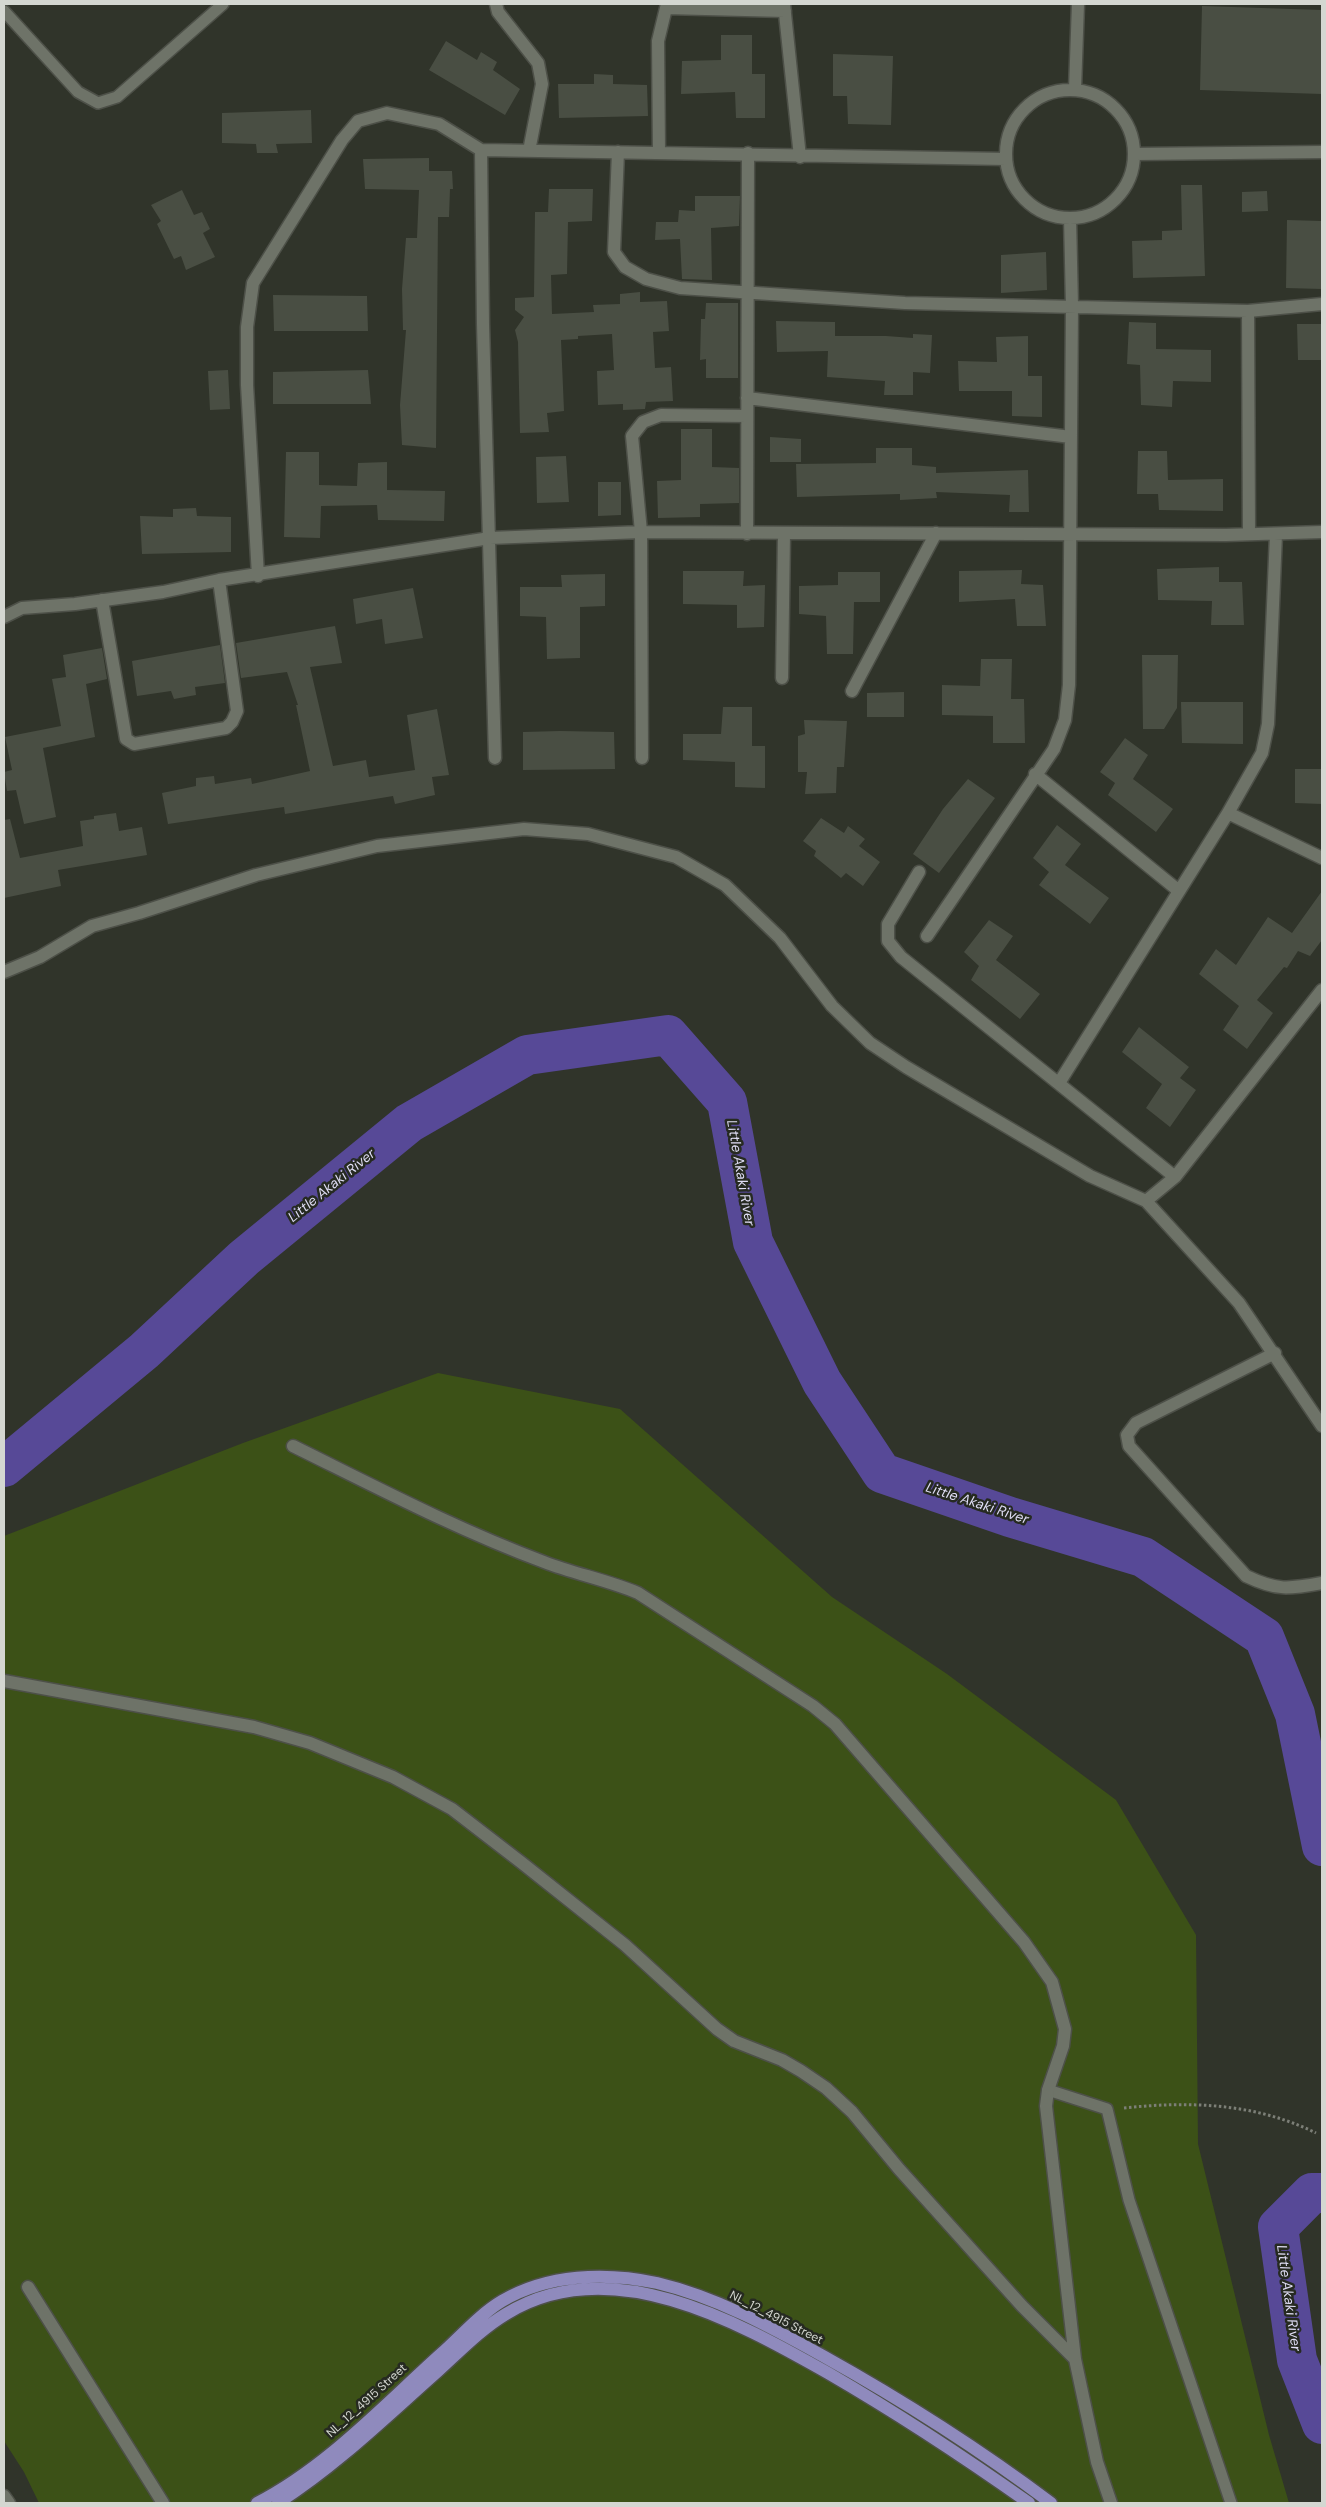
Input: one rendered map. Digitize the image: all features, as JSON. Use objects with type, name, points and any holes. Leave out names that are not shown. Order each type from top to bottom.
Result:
[{"type":"main road","name":"NL_12_4915 Street","points":[[257,2503],[296,2480],[348,2438],[502,2301],[547,2282],[573,2277],[610,2277],[656,2283],[694,2295],[737,2311],[780,2333],[859,2376],[921,2414],[974,2448],[1051,2503]]},
{"type":"main road","name":"NL_12_4915 Street","points":[[278,2503],[325,2472],[492,2322],[522,2304],[551,2294],[580,2289],[617,2290],[654,2295],[696,2307],[734,2322],[857,2390],[950,2449],[1029,2503]]},
{"type":"street","points":[[496,4],[498,12],[538,63],[542,84],[529,151]]},
{"type":"street","points":[[1075,89],[1078,4]]},
{"type":"street","points":[[659,152],[658,41],[667,6],[785,8],[800,157]]},
{"type":"street","points":[[1075,89],[1098,95],[1118,110],[1130,130],[1135,154],[1130,178],[1116,200],[1095,214],[1070,218],[1046,214],[1026,201],[1012,182],[1006,158],[1007,136],[1017,116],[1033,101],[1052,91],[1075,89]]},
{"type":"street","points":[[258,576],[246,386],[247,327],[253,283],[342,140],[358,121],[387,113],[438,124],[481,150],[748,153],[800,157],[1006,158]]},
{"type":"street","points":[[481,150],[495,758]]},
{"type":"street","points":[[618,152],[614,252],[625,267],[646,280],[680,288],[905,303],[1248,311],[1322,304]]},
{"type":"street","points":[[1135,154],[1322,152]]},
{"type":"street","points":[[747,534],[746,292],[748,153]]},
{"type":"street","points":[[927,936],[1035,774],[1054,749],[1065,720],[1069,685],[1072,306],[1070,218]]},
{"type":"street","points":[[1248,311],[1249,534]]},
{"type":"street","points":[[747,398],[1071,438]]},
{"type":"street","points":[[642,758],[641,532],[632,436],[643,422],[661,415],[747,416]]},
{"type":"street","points":[[4,616],[22,608],[163,592],[219,580],[258,576],[490,538],[641,532],[747,534],[1276,534],[1322,532]]},
{"type":"street","points":[[782,678],[784,534]]},
{"type":"street","points":[[852,691],[936,534]]},
{"type":"street","points":[[1059,1084],[1228,814],[1262,753],[1268,724],[1276,534]]},
{"type":"street","points":[[102,600],[126,740],[134,744],[217,730],[226,728],[232,722],[237,711],[219,580]]},
{"type":"street","points":[[1035,774],[1179,891]]},
{"type":"street","points":[[1228,814],[1322,858]]},
{"type":"street","points":[[4,972],[40,957],[92,926],[265,872],[377,846],[524,829],[588,834],[676,858],[725,885],[780,938],[832,1006],[870,1042],[906,1068],[1090,1176],[1146,1201],[1239,1303],[1275,1353],[1322,1426]]},
{"type":"street","points":[[919,872],[888,924],[888,941],[902,958],[1175,1177]]},
{"type":"street","points":[[1146,1201],[1175,1177],[1322,990]]},
{"type":"street","points":[[1275,1353],[1136,1423],[1128,1435],[1129,1446],[1246,1576],[1267,1586],[1291,1588],[1322,1583]]},
{"type":"street","points":[[293,1446],[450,1524],[545,1563],[615,1584],[638,1594],[813,1706],[835,1724],[1024,1942],[1052,1982],[1065,2030],[1063,2046],[1048,2090],[1046,2106],[1075,2359],[1097,2462],[1111,2503]]},
{"type":"street","points":[[4,1681],[254,1728],[310,1743],[393,1776],[452,1810],[624,1945],[717,2029],[734,2041],[782,2060],[826,2088],[852,2112],[899,2169],[1016,2298],[1075,2359]]},
{"type":"street","points":[[28,2287],[163,2503]]},
{"type":"street","points":[[4,2496],[9,2503]]},
{"type":"lane","points":[[4,11],[78,92],[98,103],[117,97],[223,4]]},
{"type":"lane","points":[[1048,2090],[1107,2109],[1129,2200],[1231,2503]]},
{"type":"path","points":[[1107,2109],[1162,2104],[1249,2108],[1289,2120],[1316,2133]]},
{"type":"green space","points":[[438,1373],[620,1409],[832,1597],[947,1674],[1116,1800],[1196,1935],[1198,2144],[1269,2435],[1289,2503],[39,2503],[24,2472],[4,2441],[4,1536],[243,1443]]},
{"type":"building","points":[[1202,6],[1322,10],[1322,94],[1200,90]]},
{"type":"building","points":[[721,35],[752,35],[752,74],[765,74],[765,118],[736,118],[735,92],[681,94],[682,61],[721,60]]},
{"type":"building","points":[[446,41],[477,60],[481,52],[497,62],[493,70],[520,89],[505,115],[429,70]]},
{"type":"building","points":[[833,54],[893,56],[891,125],[848,124],[847,96],[833,96]]},
{"type":"building","points":[[594,74],[613,75],[613,84],[647,85],[648,116],[559,118],[558,84],[594,84]]},
{"type":"building","points":[[311,110],[312,143],[276,144],[278,153],[257,153],[256,144],[222,143],[222,113]]},
{"type":"building","points":[[429,158],[429,171],[452,171],[453,189],[450,189],[449,217],[438,217],[436,448],[402,445],[400,405],[406,330],[403,330],[402,289],[406,238],[417,238],[419,190],[365,189],[363,159]]},
{"type":"building","points":[[1181,185],[1202,185],[1205,276],[1133,278],[1132,241],[1162,240],[1162,231],[1182,230]]},
{"type":"building","points":[[549,189],[593,189],[592,221],[568,222],[567,274],[551,275],[552,314],[594,312],[593,305],[620,304],[620,294],[640,292],[640,302],[667,301],[669,331],[653,332],[655,368],[671,367],[673,401],[646,402],[645,409],[623,410],[623,404],[598,405],[597,371],[614,370],[612,334],[578,336],[578,339],[561,340],[564,411],[547,413],[549,432],[520,433],[518,342],[515,330],[524,317],[515,310],[515,298],[534,297],[535,212],[548,212]]},
{"type":"building","points":[[182,190],[194,215],[202,212],[210,229],[203,233],[215,257],[186,270],[181,256],[174,259],[157,224],[161,221],[151,205]]},
{"type":"building","points":[[1267,191],[1268,211],[1242,212],[1242,192]]},
{"type":"building","points":[[695,196],[740,196],[739,226],[711,228],[712,280],[682,279],[680,239],[655,240],[656,222],[678,222],[679,210],[695,211]]},
{"type":"building","points":[[1287,220],[1322,221],[1322,289],[1286,288]]},
{"type":"building","points":[[1046,252],[1047,290],[1001,293],[1001,255]]},
{"type":"building","points":[[273,295],[367,296],[368,331],[274,331]]},
{"type":"building","points":[[706,303],[738,303],[738,378],[706,378],[706,359],[700,360],[701,319],[705,319]]},
{"type":"building","points":[[776,321],[835,322],[835,336],[913,338],[913,334],[932,335],[930,373],[913,372],[913,395],[884,395],[885,381],[827,377],[828,351],[777,352]]},
{"type":"building","points":[[1129,322],[1156,323],[1156,349],[1211,350],[1211,382],[1173,381],[1172,407],[1141,405],[1140,365],[1127,364]]},
{"type":"building","points":[[1297,324],[1322,324],[1322,360],[1298,360]]},
{"type":"building","points":[[1028,336],[1028,376],[1042,376],[1042,417],[1012,416],[1012,391],[959,391],[958,361],[997,362],[996,337]]},
{"type":"building","points":[[228,370],[230,409],[210,410],[208,371]]},
{"type":"building","points":[[368,370],[371,404],[273,404],[273,372]]},
{"type":"building","points":[[681,429],[712,429],[712,467],[739,468],[739,503],[700,504],[700,517],[658,518],[657,481],[681,480]]},
{"type":"building","points":[[770,437],[801,439],[801,462],[770,462]]},
{"type":"building","points":[[876,448],[912,448],[912,465],[936,467],[936,473],[1028,470],[1029,512],[1009,512],[1010,495],[936,492],[937,498],[900,500],[900,494],[797,497],[796,464],[876,463]]},
{"type":"building","points":[[1138,451],[1167,451],[1168,480],[1223,479],[1223,511],[1159,510],[1158,494],[1137,494]]},
{"type":"building","points":[[286,452],[319,452],[319,485],[357,486],[358,463],[387,462],[387,490],[445,491],[444,521],[378,520],[377,505],[321,506],[320,538],[284,537]]},
{"type":"building","points":[[566,456],[569,502],[537,503],[536,457]]},
{"type":"building","points":[[598,482],[621,482],[621,515],[598,516]]},
{"type":"building","points":[[196,508],[197,516],[231,517],[231,552],[142,554],[140,516],[173,517],[173,509]]},
{"type":"building","points":[[1219,567],[1219,582],[1242,582],[1244,625],[1211,625],[1212,601],[1158,600],[1157,569]]},
{"type":"building","points":[[1022,570],[1021,584],[1043,585],[1046,626],[1017,626],[1015,599],[959,602],[959,571]]},
{"type":"building","points":[[683,571],[744,571],[743,586],[765,585],[764,627],[737,628],[737,605],[683,604]]},
{"type":"building","points":[[838,572],[880,572],[880,602],[854,602],[853,654],[827,654],[826,616],[799,614],[799,586],[838,585]]},
{"type":"building","points":[[605,574],[605,606],[580,607],[580,658],[547,659],[546,617],[520,616],[520,587],[562,587],[561,575]]},
{"type":"building","points":[[413,588],[423,638],[385,644],[382,619],[356,624],[353,599]]},
{"type":"building","points":[[335,626],[342,663],[310,667],[333,766],[366,760],[369,777],[415,770],[407,715],[437,709],[449,775],[432,777],[435,795],[395,804],[393,796],[285,814],[284,807],[168,824],[162,793],[196,786],[196,778],[214,776],[215,784],[251,778],[252,784],[310,771],[296,705],[298,705],[287,672],[241,678],[236,643]]},
{"type":"building","points":[[220,645],[225,683],[195,687],[196,695],[174,699],[171,691],[137,696],[132,661]]},
{"type":"building","points":[[102,648],[107,679],[86,684],[95,737],[43,748],[56,817],[24,824],[16,790],[7,791],[4,772],[12,770],[5,737],[61,726],[52,679],[66,677],[63,655]]},
{"type":"building","points":[[1142,655],[1178,655],[1177,708],[1164,729],[1143,729]]},
{"type":"building","points":[[981,659],[1012,659],[1011,699],[1024,699],[1025,743],[993,743],[993,716],[942,715],[942,685],[980,686]]},
{"type":"building","points":[[904,692],[904,717],[867,717],[867,693]]},
{"type":"building","points":[[1181,702],[1243,702],[1243,744],[1182,743]]},
{"type":"building","points":[[723,707],[752,707],[752,746],[765,746],[765,788],[735,787],[735,762],[683,760],[683,734],[721,734]]},
{"type":"building","points":[[804,720],[847,721],[844,767],[837,767],[836,793],[805,794],[807,772],[798,772],[798,736],[805,734]]},
{"type":"building","points":[[523,732],[614,732],[615,769],[523,770]]},
{"type":"building","points":[[1125,738],[1148,755],[1133,779],[1173,809],[1156,832],[1108,795],[1115,783],[1100,772]]},
{"type":"building","points":[[1295,769],[1322,769],[1322,804],[1295,803]]},
{"type":"building","points":[[968,779],[995,798],[939,873],[913,854],[943,809]]},
{"type":"building","points":[[116,813],[119,831],[142,827],[147,855],[58,870],[61,886],[4,898],[4,820],[10,819],[20,858],[83,846],[80,821],[94,819],[94,816]]},
{"type":"building","points":[[821,818],[844,833],[848,826],[865,839],[859,846],[880,862],[863,886],[846,873],[841,878],[814,856],[816,851],[803,841]]},
{"type":"building","points":[[1057,825],[1081,844],[1065,865],[1109,898],[1090,924],[1039,885],[1049,872],[1033,858]]},
{"type":"building","points":[[1322,891],[1322,940],[1310,956],[1298,951],[1287,968],[1284,967],[1257,1000],[1273,1013],[1247,1049],[1223,1030],[1239,1006],[1199,974],[1216,949],[1236,965],[1268,917],[1292,933]]},
{"type":"building","points":[[989,920],[1013,936],[996,960],[1040,994],[1020,1019],[971,980],[979,966],[964,952]]},
{"type":"building","points":[[1139,1027],[1189,1067],[1180,1078],[1196,1090],[1170,1127],[1146,1108],[1162,1084],[1122,1052]]},
{"type":"waterway","name":"Little Akaki River","points":[[4,1467],[144,1351],[244,1258],[409,1123],[527,1055],[668,1035],[727,1102],[753,1242],[822,1382],[882,1473],[1010,1517],[1143,1557],[1264,1637],[1295,1714],[1322,1846]]},
{"type":"waterway","name":"Little Akaki River","points":[[1322,2193],[1312,2193],[1278,2227],[1297,2360],[1322,2424]]}]
